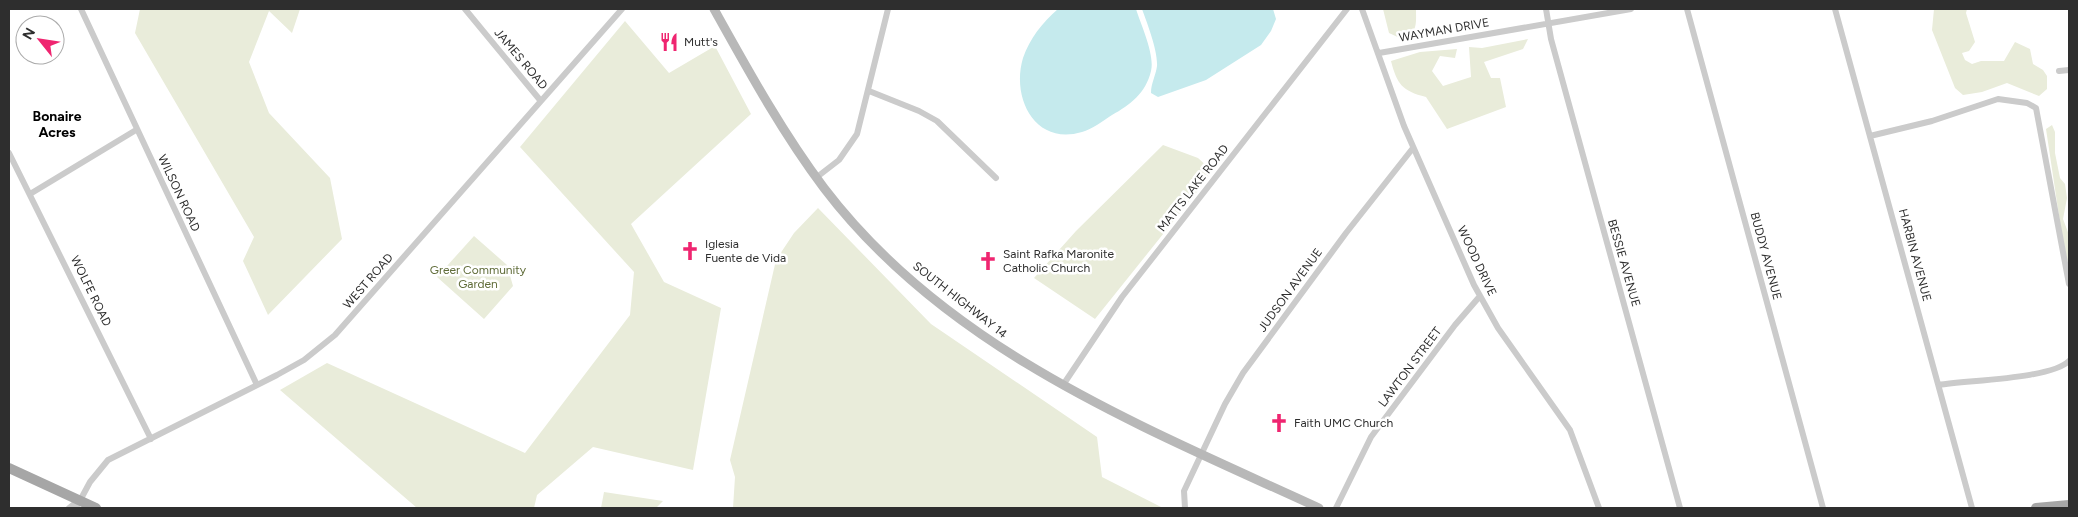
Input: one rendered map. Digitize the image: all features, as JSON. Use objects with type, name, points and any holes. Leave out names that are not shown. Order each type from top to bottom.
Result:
[{"type":"main road","name":"SOUTH HIGHWAY 14","points":[[714,9],[775,114],[824,187],[871,240],[936,301],[999,348],[1063,385],[1200,454],[1319,508]]},
{"type":"main road","points":[[9,468],[78,504],[96,508]]},
{"type":"main road","points":[[2036,508],[2069,505]]},
{"type":"street","name":"WILSON ROAD","points":[[81,9],[257,385]]},
{"type":"street","name":"JAMES ROAD","points":[[465,9],[540,100]]},
{"type":"street","name":"WEST ROAD","points":[[69,508],[78,504],[108,460],[304,360],[335,335],[622,9]]},
{"type":"street","points":[[817,177],[839,160],[852,144],[860,126],[888,9]]},
{"type":"street","name":"MATTS LAKE ROAD","points":[[1063,385],[1122,297],[1347,9]]},
{"type":"street","name":"WOOD DRIVE","points":[[1362,9],[1379,53],[1393,100],[1480,296],[1498,328],[1570,430],[1599,508]]},
{"type":"street","name":"BESSIE AVENUE","points":[[1546,9],[1680,508]]},
{"type":"street","name":"WAYMAN DRIVE","points":[[1379,53],[1631,9]]},
{"type":"street","name":"BUDDY AVENUE","points":[[1687,9],[1824,508]]},
{"type":"street","name":"HARBIN AVENUE","points":[[1835,9],[1972,508]]},
{"type":"street","points":[[2059,71],[2069,70]]},
{"type":"street","points":[[869,91],[919,111],[937,121],[996,178]]},
{"type":"street","points":[[1870,136],[1932,120],[1998,99],[2026,103],[2036,108],[2069,284]]},
{"type":"street","points":[[30,194],[136,130]]},
{"type":"street","name":"JUDSON AVENUE","points":[[1185,508],[1184,491],[1200,454],[1243,373],[1346,233],[1413,148]]},
{"type":"street","name":"WOLFE ROAD","points":[[9,153],[151,439]]},
{"type":"street","name":"LAWTON STREET","points":[[1336,508],[1371,438],[1480,296]]},
{"type":"street","points":[[1939,385],[2034,374],[2059,368],[2069,361]]},
{"type":"green space","points":[[140,9],[300,9],[292,33],[269,11],[249,62],[269,113],[330,178],[342,239],[268,315],[243,261],[254,237],[135,33]]},
{"type":"green space","points":[[1383,9],[1416,9],[1416,24],[1411,34],[1402,39],[1389,33]]},
{"type":"green space","points":[[1934,9],[1967,9],[1966,13],[1975,42],[1969,51],[1962,53],[1965,60],[1972,64],[1981,61],[2004,61],[2015,42],[2030,49],[2033,64],[2043,70],[2047,76],[2047,89],[2039,96],[2007,83],[1982,92],[1963,95],[1955,88],[1932,30]]},
{"type":"green space","points":[[625,21],[669,73],[715,46],[751,114],[631,224],[664,282],[721,308],[693,470],[593,447],[537,495],[534,508],[417,508],[280,390],[327,363],[525,453],[630,315],[634,272],[520,147]]},
{"type":"green space","points":[[1528,39],[1523,49],[1484,62],[1491,78],[1500,78],[1506,107],[1447,129],[1426,97],[1411,92],[1398,81],[1391,61],[1420,52],[1457,49],[1455,58],[1440,56],[1432,71],[1443,86],[1471,77],[1469,47],[1482,48]]},
{"type":"green space","points":[[2052,125],[2055,132],[2055,153],[2060,178],[2065,184],[2067,198],[2063,219],[2069,235],[2069,269],[2046,129]]},
{"type":"green space","points":[[1163,145],[1198,158],[1209,168],[1208,178],[1095,319],[1034,278],[1076,231]]},
{"type":"green space","points":[[818,208],[931,324],[1097,437],[1102,477],[1163,508],[733,508],[735,477],[730,460],[776,260],[794,233]]},
{"type":"green space","name":"Greer Community Garden","points":[[474,236],[507,265],[513,286],[484,319],[437,277]]},
{"type":"green space","points":[[604,492],[663,501],[656,508],[601,508]]},
{"type":"water","points":[[1058,9],[1136,9],[1151,57],[1152,64],[1149,79],[1136,98],[1097,125],[1082,132],[1065,134],[1051,132],[1040,125],[1030,115],[1024,103],[1021,88],[1020,73],[1023,58],[1029,44],[1037,31]]},
{"type":"water","points":[[1142,9],[1273,9],[1276,19],[1271,31],[1261,45],[1206,80],[1158,97],[1151,93],[1157,60],[1152,37]]},
{"type":"place","name":"Mutt's","points":[[669,42]]},
{"type":"place","name":"Iglesia Fuente de Vida","points":[[690,251]]},
{"type":"place","name":"Saint Rafka Maronite Catholic Church","points":[[988,261]]},
{"type":"place","name":"Faith UMC Church","points":[[1279,423]]},
{"type":"district","name":"Bonaire Acres","points":[[57,124]]}]
